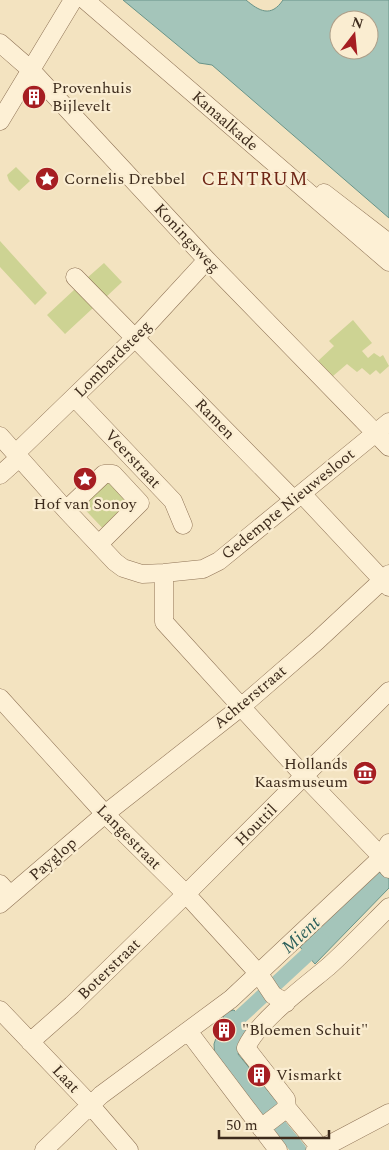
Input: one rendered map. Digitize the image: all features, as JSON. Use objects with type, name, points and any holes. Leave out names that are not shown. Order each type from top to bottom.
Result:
[{"type":"street","points":[[0,121],[73,0]]},
{"type":"street","name":"Kanaalkade","points":[[85,0],[389,262]]},
{"type":"street","name":"Kanaalkade","points":[[97,0],[304,179],[361,219],[389,243]]},
{"type":"street","name":"Koningsweg","points":[[0,43],[31,70],[207,260],[389,447]]},
{"type":"street","name":"Lombardsteeg","points":[[0,475],[136,337],[207,260]]},
{"type":"street","name":"Ramen","points":[[75,277],[106,311],[136,337],[298,497],[387,580]]},
{"type":"street","name":"Veerstraat","points":[[75,398],[173,502],[183,525]]},
{"type":"street","name":"Gedempte Nieuwesloot","points":[[0,436],[115,562],[134,573],[164,573],[203,569],[219,561],[389,422]]},
{"type":"street","points":[[66,510],[104,474],[113,474],[140,503],[98,544]]},
{"type":"street","points":[[164,573],[164,622],[305,777],[377,852],[385,864]]},
{"type":"street","name":"Achterstraat","points":[[105,814],[241,707],[387,580]]},
{"type":"street","name":"Houttil","points":[[186,894],[305,777],[389,690]]},
{"type":"street","name":"Langestraat","points":[[1,700],[105,814],[186,894],[259,974],[273,996],[286,1003]]},
{"type":"street","name":"Payglop","points":[[3,894],[105,814]]},
{"type":"street","points":[[44,1150],[93,1100],[231,999],[385,864],[389,843]]},
{"type":"street","name":"Boterstraat","points":[[30,1042],[72,1005],[186,894]]},
{"type":"street","points":[[321,1150],[286,1106],[246,1048],[250,1038],[286,1003],[330,965],[389,907]]},
{"type":"street","name":"Laat","points":[[0,1010],[30,1042],[93,1100],[129,1150]]},
{"type":"street","points":[[188,1031],[278,1150]]},
{"type":"street","points":[[261,1128],[286,1106]]},
{"type":"street","points":[[315,1150],[321,1150],[389,1114]]},
{"type":"green space","points":[[16,167],[30,181],[19,191],[9,181],[7,175]]},
{"type":"green space","points":[[0,241],[47,293],[35,305],[0,267]]},
{"type":"green space","points":[[104,263],[122,282],[105,298],[87,278]]},
{"type":"green space","points":[[75,289],[93,308],[65,334],[47,315]]},
{"type":"green space","points":[[353,320],[372,343],[362,351],[368,358],[374,353],[380,357],[383,355],[389,366],[380,374],[376,370],[370,375],[362,368],[357,372],[347,364],[333,376],[318,361],[334,346],[329,341]]},
{"type":"green space","points":[[104,470],[144,504],[110,536],[74,498]]},
{"type":"water","points":[[123,0],[246,0],[260,10],[269,11],[278,6],[283,0],[389,0],[389,218],[212,65],[199,63]]},
{"type":"water","points":[[378,871],[383,875],[387,872],[389,874],[389,888],[315,964],[300,947]]},
{"type":"water","points":[[234,1010],[249,1026],[238,1054],[283,1109],[263,1127],[215,1061],[214,1044],[225,1012]]},
{"type":"waterway","name":"Mient","points":[[233,1036],[240,1017],[322,941]]},
{"type":"waterway","points":[[269,1110],[272,1117],[299,1150]]},
{"type":"place","name":"Provenhuis Bijlevelt","points":[[34,97]]},
{"type":"place","name":"Cornelis Drebbel","points":[[47,179]]},
{"type":"place","name":"Hof van Sonoy","points":[[85,479]]},
{"type":"place","name":"Hollands Kaasmuseum","points":[[365,773]]},
{"type":"place","name":"\"Bloemen Schuit\"","points":[[224,1030]]},
{"type":"place","name":"Vismarkt","points":[[259,1075]]},
{"type":"district","name":"CENTRUM","points":[[255,179]]}]
